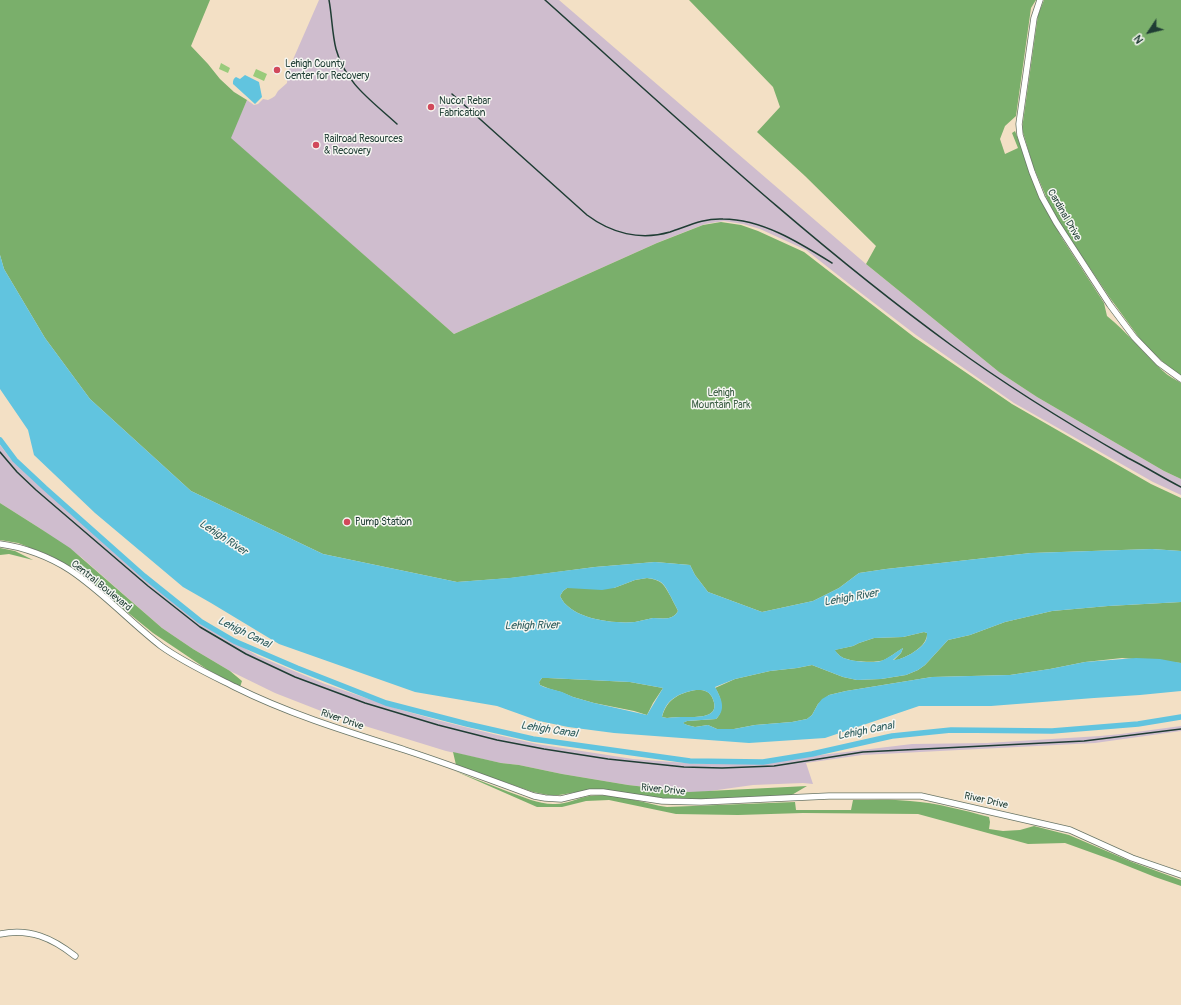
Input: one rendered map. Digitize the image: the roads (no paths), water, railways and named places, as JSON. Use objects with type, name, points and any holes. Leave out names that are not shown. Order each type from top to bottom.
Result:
[{"type":"street","name":"Cardinal Drive","points":[[1040,0],[1034,18],[1019,124],[1020,135],[1032,172],[1042,197],[1056,222],[1121,320],[1149,354],[1181,379]]},
{"type":"street","name":"Central Boulevard","points":[[0,544],[14,546],[39,554],[69,570],[84,580],[162,647]]},
{"type":"street","name":"River Drive","points":[[162,647],[201,670],[268,702],[321,722],[439,761],[539,797],[561,799],[590,792],[603,792],[662,801],[701,802],[829,796],[921,796],[1070,830],[1132,858],[1181,875]]},
{"type":"street","points":[[0,934],[11,932],[28,932],[54,941],[75,956]]},
{"type":"water","points":[[245,75],[259,82],[262,97],[255,104],[233,84],[233,80],[236,77],[240,79]]},
{"type":"water","name":"Lehigh River","points":[[0,255],[4,269],[45,338],[90,399],[191,491],[323,554],[457,582],[509,578],[595,567],[655,562],[690,565],[695,575],[708,592],[762,612],[813,601],[839,588],[859,573],[886,569],[1031,553],[1152,549],[1181,551],[1181,602],[1052,611],[1005,622],[970,635],[948,640],[925,665],[906,675],[881,679],[857,680],[843,677],[812,665],[770,671],[735,679],[715,687],[722,703],[721,711],[716,719],[687,721],[683,723],[687,725],[695,727],[708,725],[717,729],[734,729],[755,725],[792,722],[807,719],[812,715],[822,699],[829,695],[846,691],[932,677],[1010,675],[1085,662],[1136,658],[1160,659],[1181,663],[1181,691],[991,706],[919,706],[825,738],[749,743],[614,733],[568,727],[539,721],[497,706],[415,692],[279,644],[183,587],[95,513],[34,455],[28,430],[0,389]],"holes":[[[647,578],[660,581],[667,589],[678,611],[676,614],[670,618],[653,618],[635,622],[604,621],[582,615],[573,610],[565,604],[560,596],[567,588],[602,590],[614,588],[635,580]],[[924,632],[927,633],[926,640],[921,647],[907,656],[897,660],[893,660],[901,653],[903,648],[884,660],[874,662],[845,659],[835,650],[853,646],[874,638],[903,637]],[[542,678],[548,678],[630,682],[663,688],[647,715],[573,697],[544,687],[540,685],[539,682]],[[696,690],[709,693],[714,704],[712,713],[697,717],[662,717],[670,701],[684,693]]]},
{"type":"waterway","name":"Lehigh Canal","points":[[0,440],[15,460],[45,488],[144,576],[200,621],[234,641],[297,668],[386,703],[467,724],[533,739],[690,761],[763,762],[812,754],[892,736],[951,730],[1052,731],[1138,724],[1181,717]]},
{"type":"railway","points":[[329,0],[336,49],[346,72],[360,91],[397,124]]},
{"type":"railway","points":[[545,0],[794,221],[898,305],[972,360],[1038,404],[1105,445],[1181,487]]},
{"type":"railway","points":[[452,94],[587,215],[606,227],[626,234],[648,236],[659,235],[709,220],[738,220],[752,223],[794,240],[832,263]]},
{"type":"railway","points":[[0,452],[17,472],[36,490],[148,586],[200,627],[246,654],[295,677],[365,703],[438,725],[497,740],[608,759],[684,767],[722,768],[774,766],[863,752],[1084,741],[1181,729]]},
{"type":"place","name":"Lehigh County Center for Recovery","points":[[277,70]]},
{"type":"place","name":"Nucor Rebar Fabrication","points":[[431,107]]},
{"type":"place","name":"Railroad Resources & Recovery","points":[[316,145]]},
{"type":"place","name":"Pump Station","points":[[347,522]]},
{"type":"park label","name":"Lehigh Mountain Park","points":[[721,398]]}]
